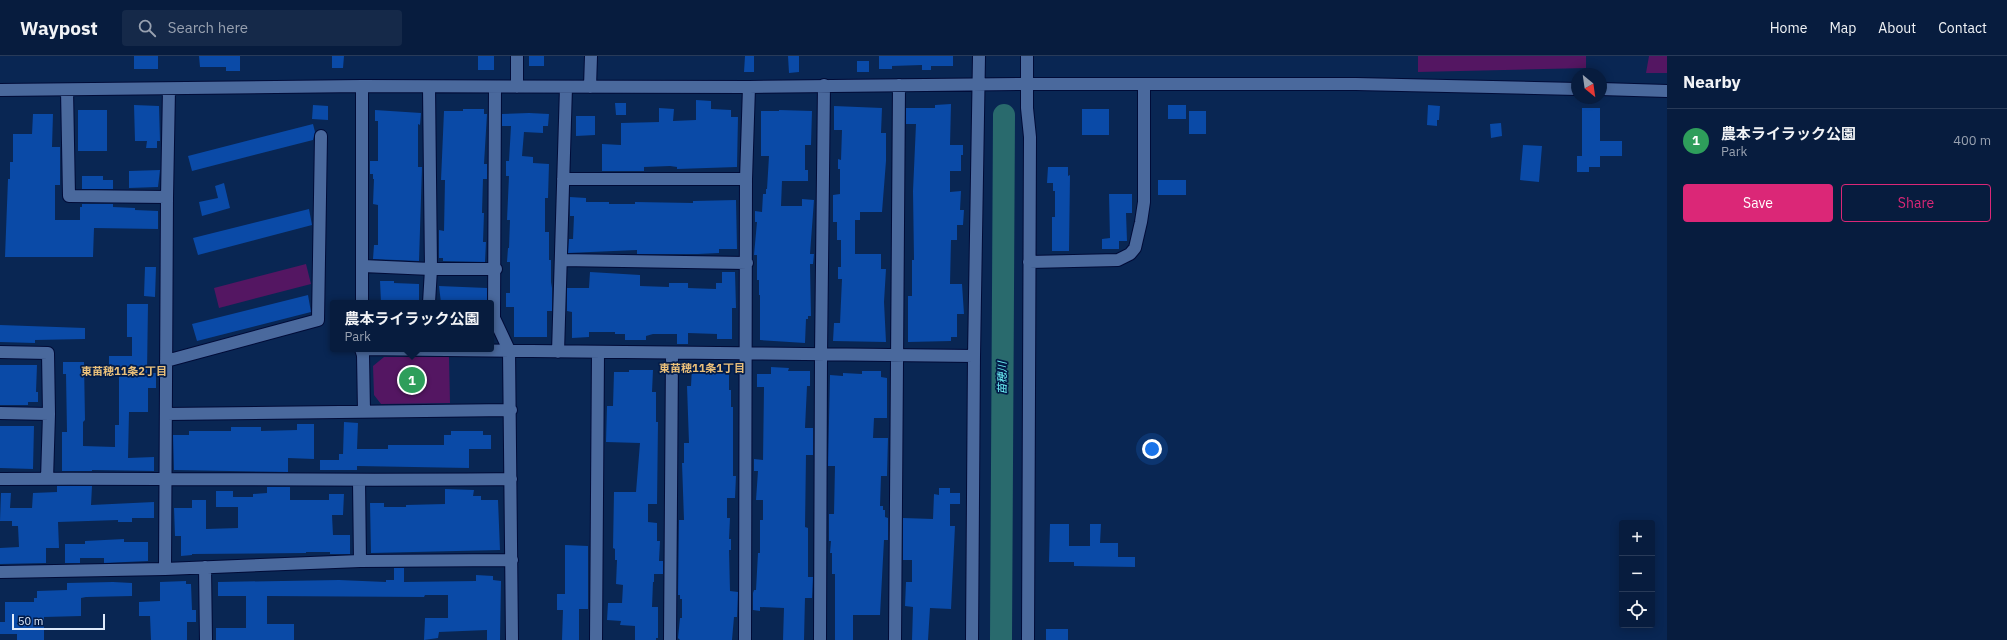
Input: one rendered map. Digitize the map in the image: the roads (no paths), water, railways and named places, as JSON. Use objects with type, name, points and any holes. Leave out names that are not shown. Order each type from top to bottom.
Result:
[{"type":"street","points":[[517,56],[517,87]]},
{"type":"street","points":[[590,87],[591,56]]},
{"type":"street","points":[[972,640],[974,356],[979,56]]},
{"type":"street","points":[[1027,56],[1030,137],[1028,640]]},
{"type":"street","points":[[0,90],[362,86],[749,87],[979,84],[1356,84],[1571,89]]},
{"type":"street","points":[[1030,262],[1118,260],[1130,254],[1135,248],[1142,222],[1144,202],[1144,84]]},
{"type":"street","points":[[820,640],[820,355],[824,85]]},
{"type":"street","points":[[895,640],[899,85]]},
{"type":"street","points":[[362,86],[362,300]]},
{"type":"street","points":[[429,87],[431,269],[429,300]]},
{"type":"street","points":[[496,87],[496,269],[494,318],[509,350],[511,410],[512,640]]},
{"type":"street","points":[[558,352],[566,87]]},
{"type":"street","points":[[745,640],[746,179],[749,87]]},
{"type":"street","points":[[165,569],[169,89]]},
{"type":"street","points":[[1607,89],[1667,91]]},
{"type":"street","points":[[67,90],[70,196],[167,197]]},
{"type":"street","points":[[166,361],[318,320],[321,136]]},
{"type":"street","points":[[563,179],[746,179]]},
{"type":"street","points":[[561,260],[747,263]]},
{"type":"street","points":[[363,266],[431,269],[496,269]]},
{"type":"street","points":[[494,350],[974,356]]},
{"type":"street","points":[[0,352],[48,353],[49,414],[46,479]]},
{"type":"street","points":[[362,352],[364,411]]},
{"type":"street","points":[[596,640],[598,352]]},
{"type":"street","points":[[670,640],[672,353]]},
{"type":"street","points":[[166,414],[511,410]]},
{"type":"street","points":[[0,413],[49,414]]},
{"type":"street","points":[[0,479],[511,479]]},
{"type":"street","points":[[359,480],[360,561]]},
{"type":"street","points":[[0,572],[165,569],[360,561],[512,560]]},
{"type":"street","points":[[205,567],[206,640]]},
{"type":"waterway","name":"苗穂川","points":[[1001,640],[1004,115]]},
{"type":"place","name":"農本ライラック公園","points":[[412,380]]},
{"type":"district","name":"東苗穂11条1丁目","points":[[702,368]]},
{"type":"district","name":"東苗穂11条2丁目","points":[[124,371]]}]
